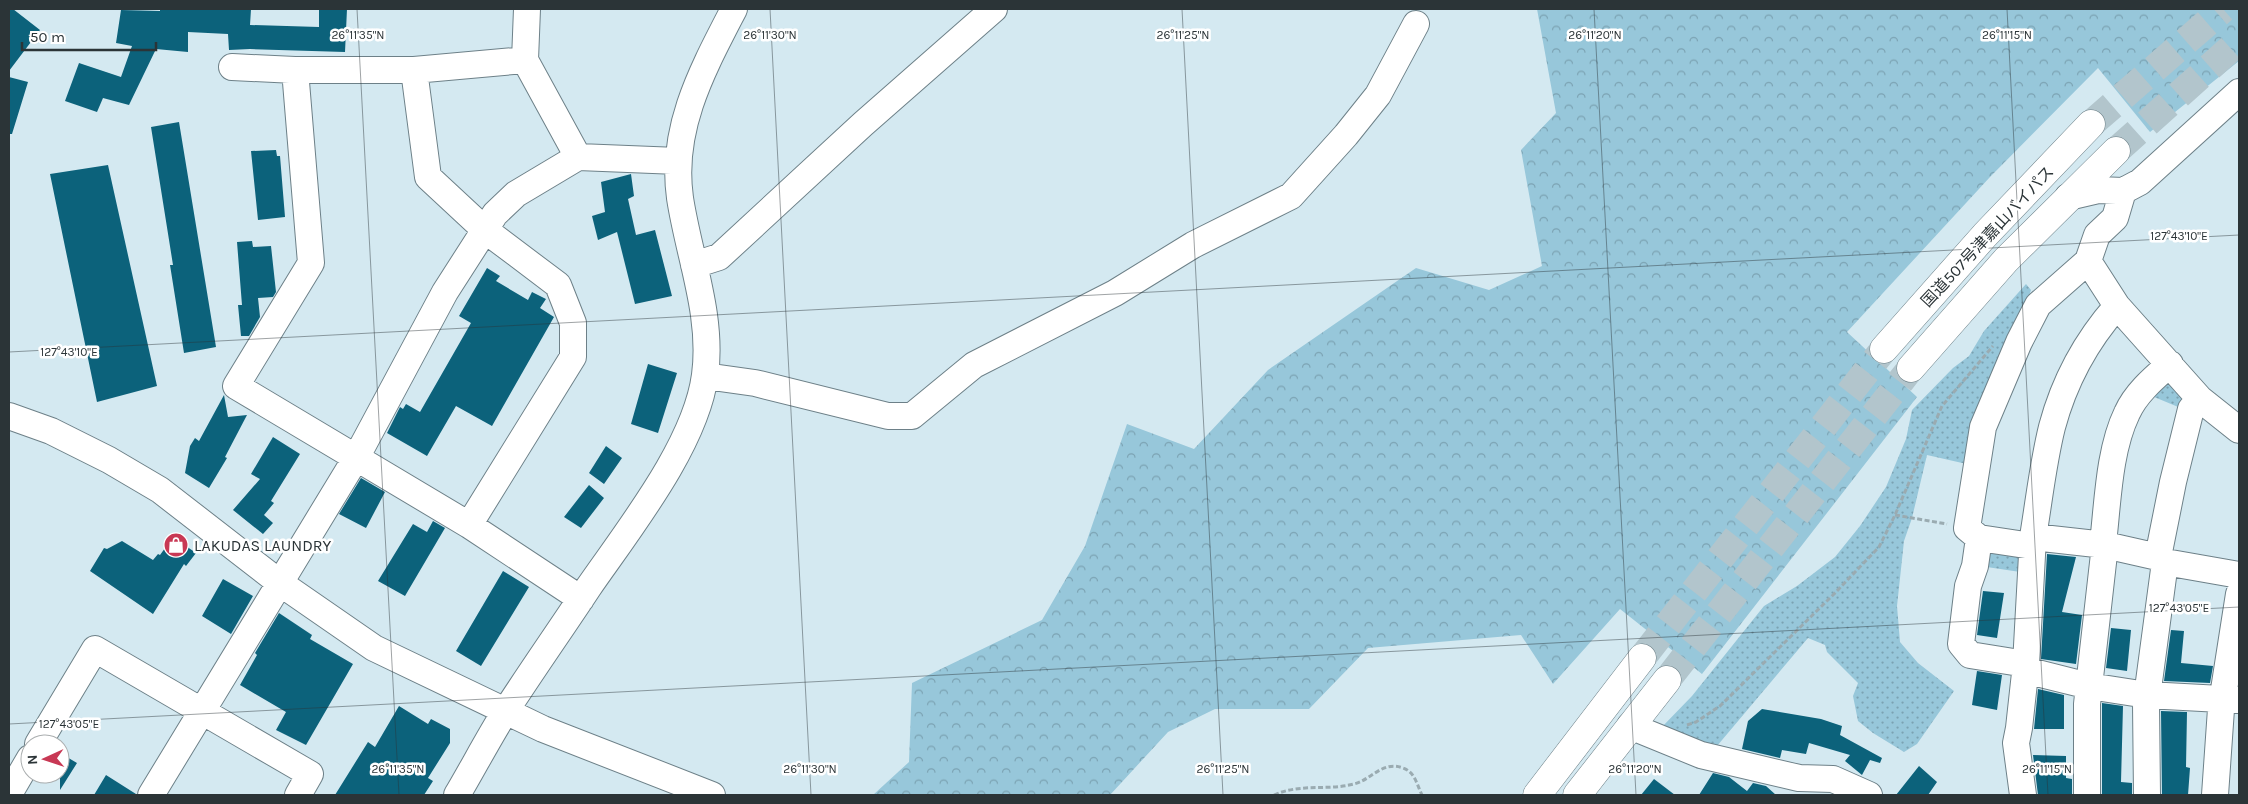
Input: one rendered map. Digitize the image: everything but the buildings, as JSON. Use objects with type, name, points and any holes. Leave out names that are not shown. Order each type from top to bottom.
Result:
[{"type":"highway","name":"国道507号津嘉山バイパス","points":[[1884,350],[1985,236],[2091,124]]},
{"type":"highway","name":"国道507号津嘉山バイパス","points":[[1911,368],[2006,260],[2116,151]]},
{"type":"highway","points":[[1537,795],[1642,658]]},
{"type":"highway","points":[[1577,795],[1667,680]]},
{"type":"street","points":[[526,9],[525,60],[578,157]]},
{"type":"street","points":[[458,795],[505,712],[670,467],[693,418],[705,376],[705,319],[680,197],[678,161],[685,117],[699,77],[734,9]]},
{"type":"street","points":[[694,264],[719,257],[863,124],[994,9]]},
{"type":"street","points":[[705,376],[755,383],[888,416],[912,416],[974,365],[1115,293],[1193,245],[1291,196],[1346,135],[1378,95],[1416,24]]},
{"type":"street","points":[[232,67],[296,70],[414,70],[525,60]]},
{"type":"street","points":[[296,70],[311,263],[236,386],[469,525],[581,599]]},
{"type":"street","points":[[414,70],[428,177],[485,230],[558,285],[573,323],[573,357],[469,525]]},
{"type":"street","points":[[2068,197],[2098,190],[2123,191],[2140,182],[2239,92]]},
{"type":"street","points":[[151,795],[356,458],[446,292],[495,214],[516,194],[578,157],[678,161]]},
{"type":"street","points":[[2123,191],[2115,218],[2097,236],[2088,261],[2038,305],[2019,342],[1983,427],[1973,533],[1975,566],[1968,586],[1961,644],[1970,655],[2025,667],[2089,686],[2147,695],[2231,700]]},
{"type":"street","points":[[2088,261],[2117,306],[2200,398],[2239,430]]},
{"type":"street","points":[[2023,795],[2016,743],[2025,667],[2033,542],[2052,427],[2078,359],[2098,327],[2117,306]]},
{"type":"street","points":[[2087,795],[2087,704],[2105,546],[2104,534],[2112,463],[2127,413],[2152,378],[2170,364]]},
{"type":"street","points":[[2147,795],[2147,695],[2162,559],[2173,482],[2191,409],[2200,398]]},
{"type":"street","points":[[9,416],[51,431],[109,460],[160,490],[280,584],[374,648],[543,729],[712,795]]},
{"type":"street","points":[[1973,533],[2033,542],[2105,546],[2239,575]]},
{"type":"street","points":[[2215,795],[2231,700],[2239,594]]},
{"type":"street","points":[[44,734],[95,649],[203,710],[310,774],[298,795]]},
{"type":"street","points":[[1630,726],[1701,755],[1792,786],[1833,779],[1869,795]]},
{"type":"street","points":[[9,794],[20,775]]},
{"type":"path","points":[[1656,737],[1696,722],[1720,706],[1879,547],[1895,515],[1942,406],[1996,341]]},
{"type":"path","points":[[1895,515],[1973,533]]},
{"type":"path","points":[[1274,795],[1284,791],[1317,786],[1354,784],[1366,779],[1377,770],[1391,766],[1402,768],[1414,775],[1422,795]]},
{"type":"green space","points":[[1537,9],[2239,9],[2239,61],[2150,132],[2098,68],[1990,177],[1847,332],[1917,397],[1702,674],[1620,609],[1553,684],[1521,635],[1368,648],[1309,709],[1215,709],[1168,732],[1110,795],[873,795],[909,762],[912,683],[1042,620],[1085,546],[1127,424],[1194,449],[1268,370],[1416,268],[1489,290],[1542,266],[1521,150],[1556,113]]},
{"type":"green space","points":[[2026,284],[2031,290],[1971,465],[1927,455],[1912,518],[1904,541],[1897,606],[1900,642],[1918,663],[1954,691],[1917,744],[1904,752],[1873,733],[1858,721],[1853,696],[1858,683],[1827,652],[1825,645],[1808,638],[1717,746],[1701,743],[1660,729],[1692,696],[1764,606],[1797,586],[1835,557],[1860,526],[1886,487],[1906,439],[1912,410],[1953,368],[1969,356],[1984,331]]},
{"type":"green space","points":[[2168,379],[2187,397],[2183,409],[2147,394]]},
{"type":"green space","points":[[1983,544],[2030,550],[2027,573],[1980,566]]},
{"type":"tunnel","points":[[2091,124],[2223,9]]},
{"type":"tunnel","points":[[2116,151],[2239,41]]},
{"type":"tunnel","points":[[1642,658],[1884,349]]},
{"type":"tunnel","points":[[1667,680],[1911,368]]},
{"type":"place","name":"LAKUDAS LAUNDRY","points":[[176,545]]}]
